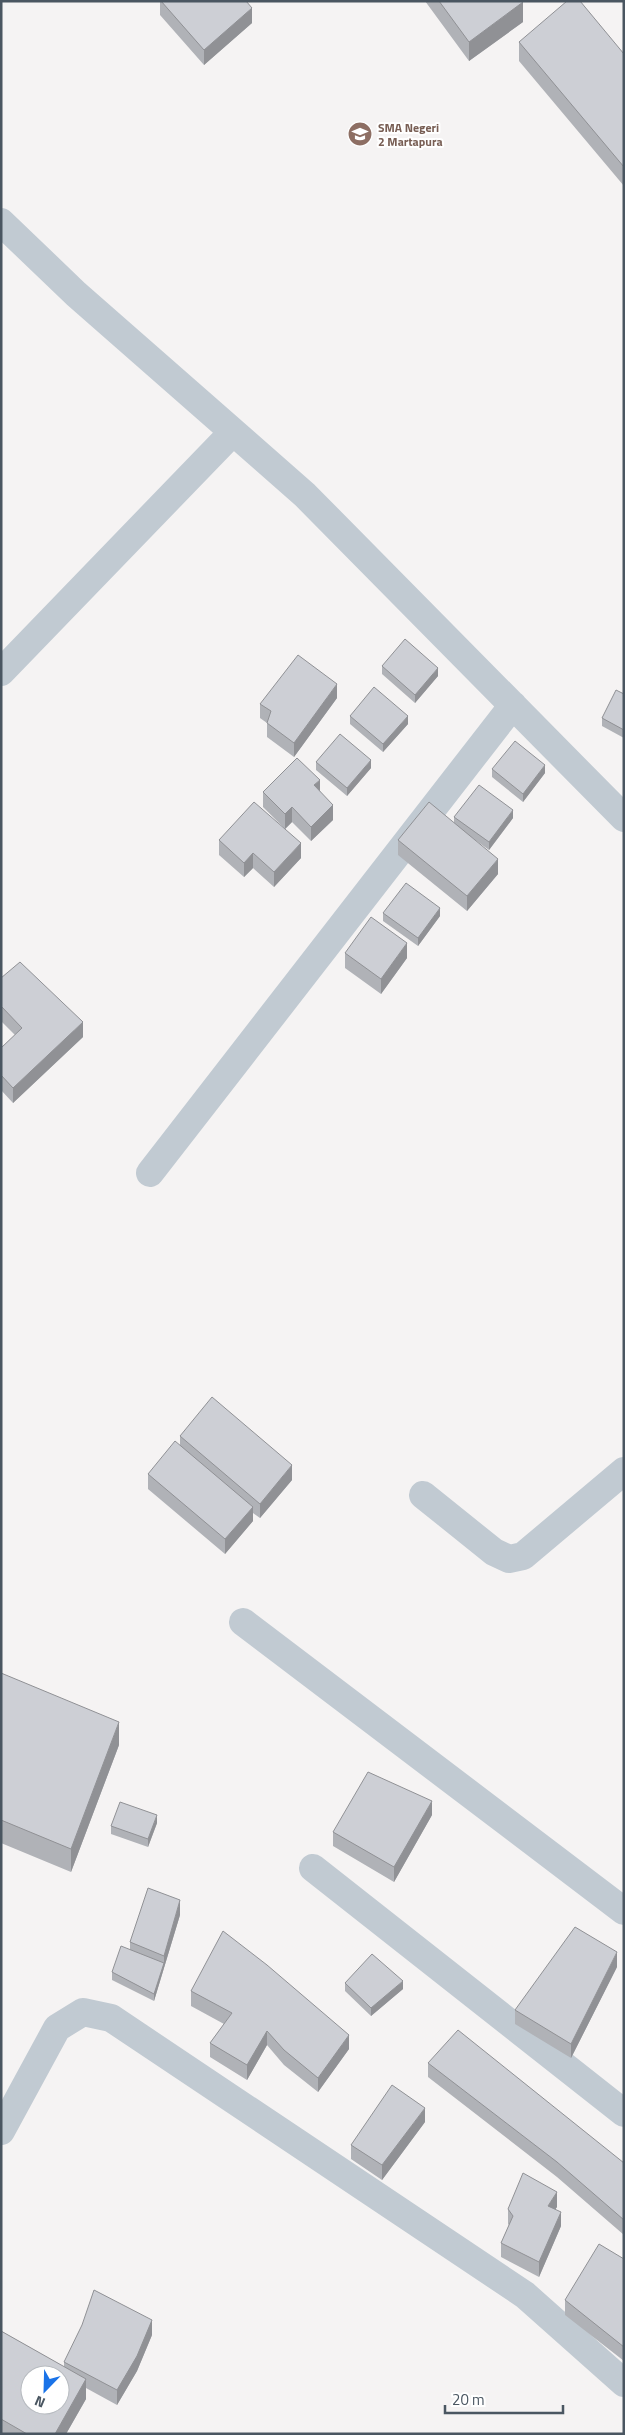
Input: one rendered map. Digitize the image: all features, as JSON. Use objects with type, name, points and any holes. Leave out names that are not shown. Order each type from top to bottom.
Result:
[{"type":"street","points":[[1,222],[76,294],[305,495],[624,818]]},
{"type":"street","points":[[1,672],[233,432]]},
{"type":"street","points":[[150,1173],[513,705]]},
{"type":"street","points":[[423,1495],[494,1552],[509,1559],[522,1556],[624,1470]]},
{"type":"street","points":[[243,1622],[624,1911]]},
{"type":"street","points":[[314,1868],[624,2113]]},
{"type":"street","points":[[1,2131],[57,2028],[83,2012],[111,2018],[525,2296],[624,2383]]},
{"type":"building","points":[[161,1],[246,1],[252,8],[204,50]]},
{"type":"building","points":[[439,1],[522,1],[523,2],[469,42]]},
{"type":"building","points":[[567,1],[580,1],[624,54],[624,167],[519,42]]},
{"type":"building","points":[[405,639],[438,668],[415,695],[382,666]]},
{"type":"building","points":[[298,655],[337,684],[294,743],[267,723],[271,711],[260,704]]},
{"type":"building","points":[[374,687],[408,716],[383,744],[350,716]]},
{"type":"building","points":[[616,690],[624,694],[624,730],[602,718]]},
{"type":"building","points":[[340,734],[371,760],[347,788],[316,762]]},
{"type":"building","points":[[515,741],[545,765],[523,794],[492,769]]},
{"type":"building","points":[[297,758],[320,780],[314,785],[333,805],[311,827],[292,807],[285,814],[263,792]]},
{"type":"building","points":[[479,785],[513,810],[489,842],[454,817]]},
{"type":"building","points":[[254,802],[301,843],[274,872],[253,853],[244,863],[219,840]]},
{"type":"building","points":[[429,802],[498,859],[467,896],[398,840]]},
{"type":"building","points":[[406,883],[440,908],[418,938],[383,913]]},
{"type":"building","points":[[371,917],[407,943],[381,979],[345,953]]},
{"type":"building","points":[[20,962],[83,1022],[13,1088],[1,1075],[1,1048],[22,1028],[1,1006],[1,978]]},
{"type":"building","points":[[212,1397],[292,1465],[260,1504],[180,1436]]},
{"type":"building","points":[[175,1441],[253,1507],[225,1539],[148,1474]]},
{"type":"building","points":[[1,1673],[119,1722],[71,1849],[1,1820]]},
{"type":"building","points":[[368,1772],[432,1801],[394,1867],[333,1832]]},
{"type":"building","points":[[120,1802],[157,1815],[148,1839],[111,1826]]},
{"type":"building","points":[[148,1888],[180,1900],[164,1956],[130,1942]]},
{"type":"building","points":[[575,1927],[617,1952],[571,2044],[515,2010]]},
{"type":"building","points":[[223,1931],[267,1965],[349,2035],[318,2078],[284,2050],[267,2031],[247,2065],[210,2043],[232,2013],[191,1991]]},
{"type":"building","points":[[121,1946],[164,1963],[154,1994],[112,1972]]},
{"type":"building","points":[[372,1954],[403,1981],[371,2008],[345,1983]]},
{"type":"building","points":[[458,2030],[624,2163],[624,2220],[557,2162],[428,2063]]},
{"type":"building","points":[[392,2085],[425,2108],[382,2165],[351,2145]]},
{"type":"building","points":[[523,2173],[557,2192],[548,2206],[561,2212],[539,2262],[501,2243],[513,2216],[508,2209]]},
{"type":"building","points":[[599,2244],[624,2259],[624,2347],[565,2300]]},
{"type":"building","points":[[94,2290],[152,2320],[137,2356],[117,2390],[64,2362],[82,2325]]},
{"type":"building","points":[[1,2331],[61,2365],[20,2365],[20,2415],[66,2415],[55,2434],[27,2434],[1,2419]]},
{"type":"building","points":[[70,2370],[86,2379],[70,2407]]},
{"type":"place","name":"SMA Negeri 2 Martapura","points":[[360,134]]}]
